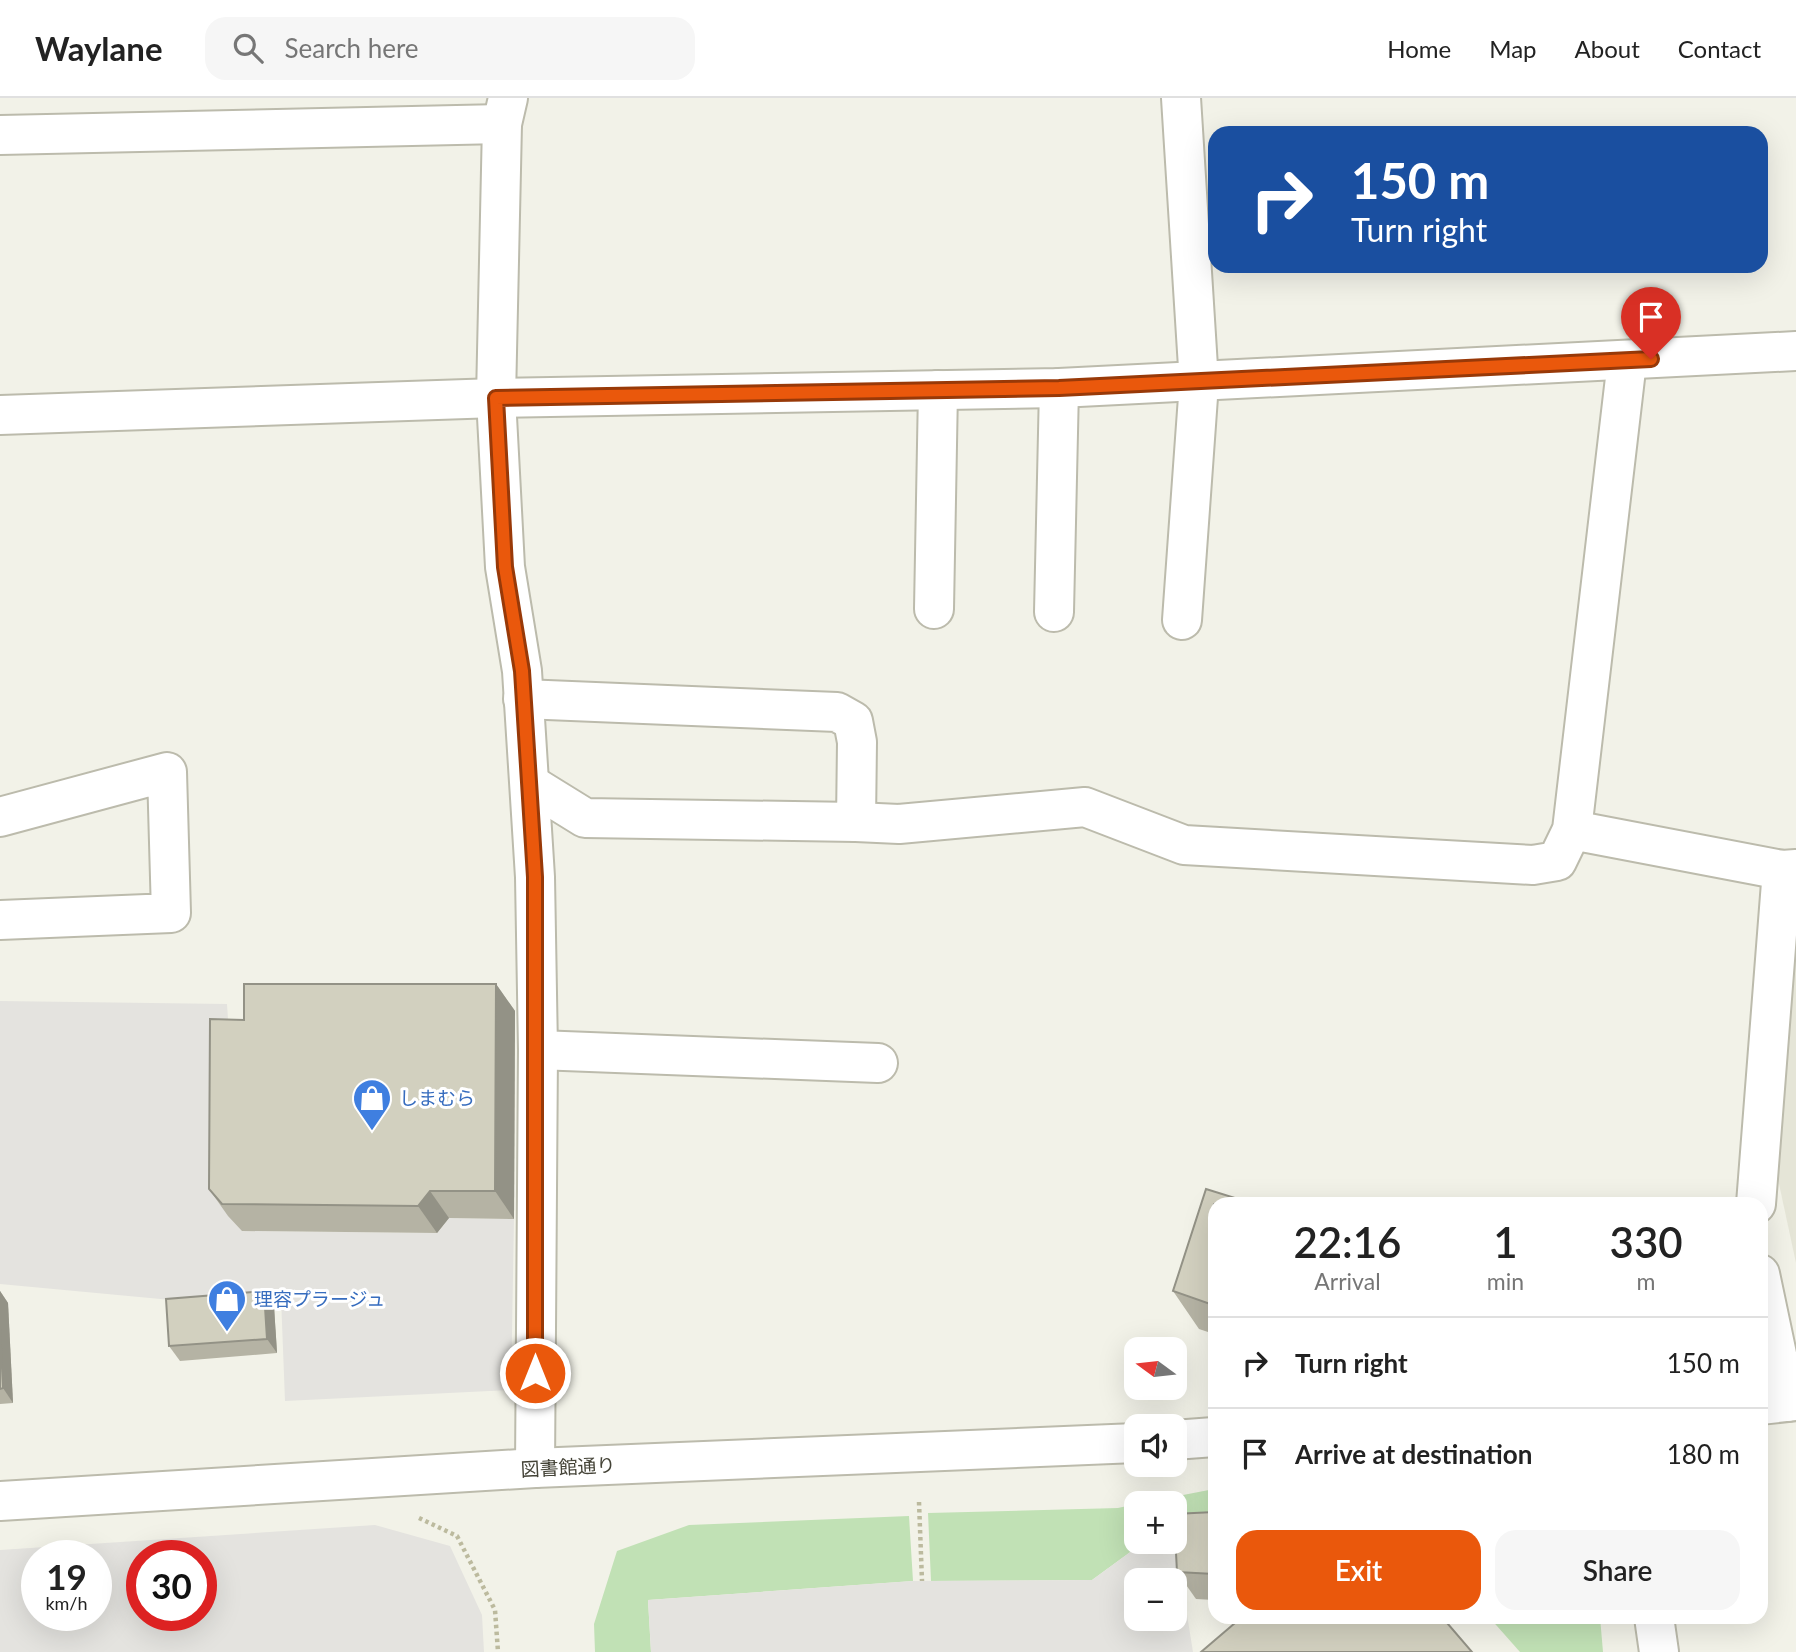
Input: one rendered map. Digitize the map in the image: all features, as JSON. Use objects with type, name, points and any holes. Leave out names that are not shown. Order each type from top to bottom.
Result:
[{"type":"street","points":[[1181,98],[1199,383],[1182,620]]},
{"type":"street","points":[[0,135],[505,111],[496,398],[505,567],[523,699],[535,877],[538,1051],[535,1468]]},
{"type":"street","points":[[0,415],[496,398],[1059,388],[1796,351]]},
{"type":"street","points":[[530,784],[585,818],[899,824],[1086,807],[1184,845],[1533,865],[1558,861],[1572,830],[1628,360]]},
{"type":"street","points":[[1054,612],[1059,388]]},
{"type":"street","points":[[934,610],[938,390]]},
{"type":"street","points":[[523,699],[837,712],[853,721],[857,742],[856,822]]},
{"type":"street","points":[[0,817],[167,772],[171,913],[0,920]]},
{"type":"street","points":[[1572,830],[1789,870],[1757,1197]]},
{"type":"street","points":[[538,1051],[878,1063]]},
{"type":"street","points":[[1768,1323],[1781,1403]]},
{"type":"street","points":[[1187,1439],[1208,1437]]},
{"type":"street","name":"図書館通り","points":[[0,1501],[535,1468],[1124,1443]]},
{"type":"street","points":[[1655,1624],[1659,1652]]},
{"type":"path","points":[[919,1502],[922,1581]]},
{"type":"path","points":[[413,1515],[457,1536],[495,1610],[498,1652]]},
{"type":"shaded area","points":[[1796,933],[1796,1263],[1776,1170]]},
{"type":"shaded area","points":[[0,1001],[227,1004],[242,1231],[437,1233],[449,1218],[514,1219],[511,1390],[285,1401],[281,1297],[182,1301],[0,1284]]},
{"type":"shaded area","points":[[375,1525],[450,1546],[482,1615],[484,1652],[0,1652],[0,1550],[21,1549],[21,1631],[112,1631],[112,1543],[126,1542],[126,1631],[217,1631],[217,1540],[150,1540]]},
{"type":"shaded area","points":[[1128,1554],[1177,1554],[1179,1568],[1124,1568],[1124,1631],[1187,1631],[1187,1615],[1193,1652],[651,1652],[648,1600],[913,1581],[1092,1580]]},
{"type":"green space","points":[[1208,1490],[1208,1518],[1187,1520],[1187,1494]]},
{"type":"green space","points":[[1124,1507],[1124,1554],[1128,1554],[1092,1580],[931,1581],[928,1513]]},
{"type":"green space","points":[[909,1516],[913,1581],[648,1600],[651,1652],[595,1652],[594,1624],[617,1551],[689,1525]]},
{"type":"green space","points":[[1495,1624],[1601,1624],[1603,1652],[1520,1652]]},
{"type":"building","name":"しまむら","points":[[244,984],[496,984],[495,1191],[430,1191],[418,1206],[222,1204],[209,1189],[210,1019],[244,1020]]},
{"type":"building","points":[[1206,1189],[1232,1197],[1208,1197],[1208,1303],[1173,1291]]},
{"type":"building","name":"理容プラージュ","points":[[264,1291],[267,1339],[169,1346],[166,1299]]},
{"type":"building","points":[[0,1328],[3,1388],[0,1389]]},
{"type":"building","points":[[1208,1512],[1208,1574],[1187,1573],[1187,1568],[1177,1568],[1176,1554],[1187,1554],[1187,1513]]},
{"type":"building","points":[[1234,1624],[1448,1624],[1472,1652],[1201,1652]]},
{"type":"place","name":"しまむら","points":[[372,1132]]},
{"type":"place","name":"理容プラージュ","points":[[227,1333]]},
{"type":"route","points":[[535,1373],[538,1051],[535,877],[522,671],[505,567],[496,398],[1059,388],[1651,359]]}]
